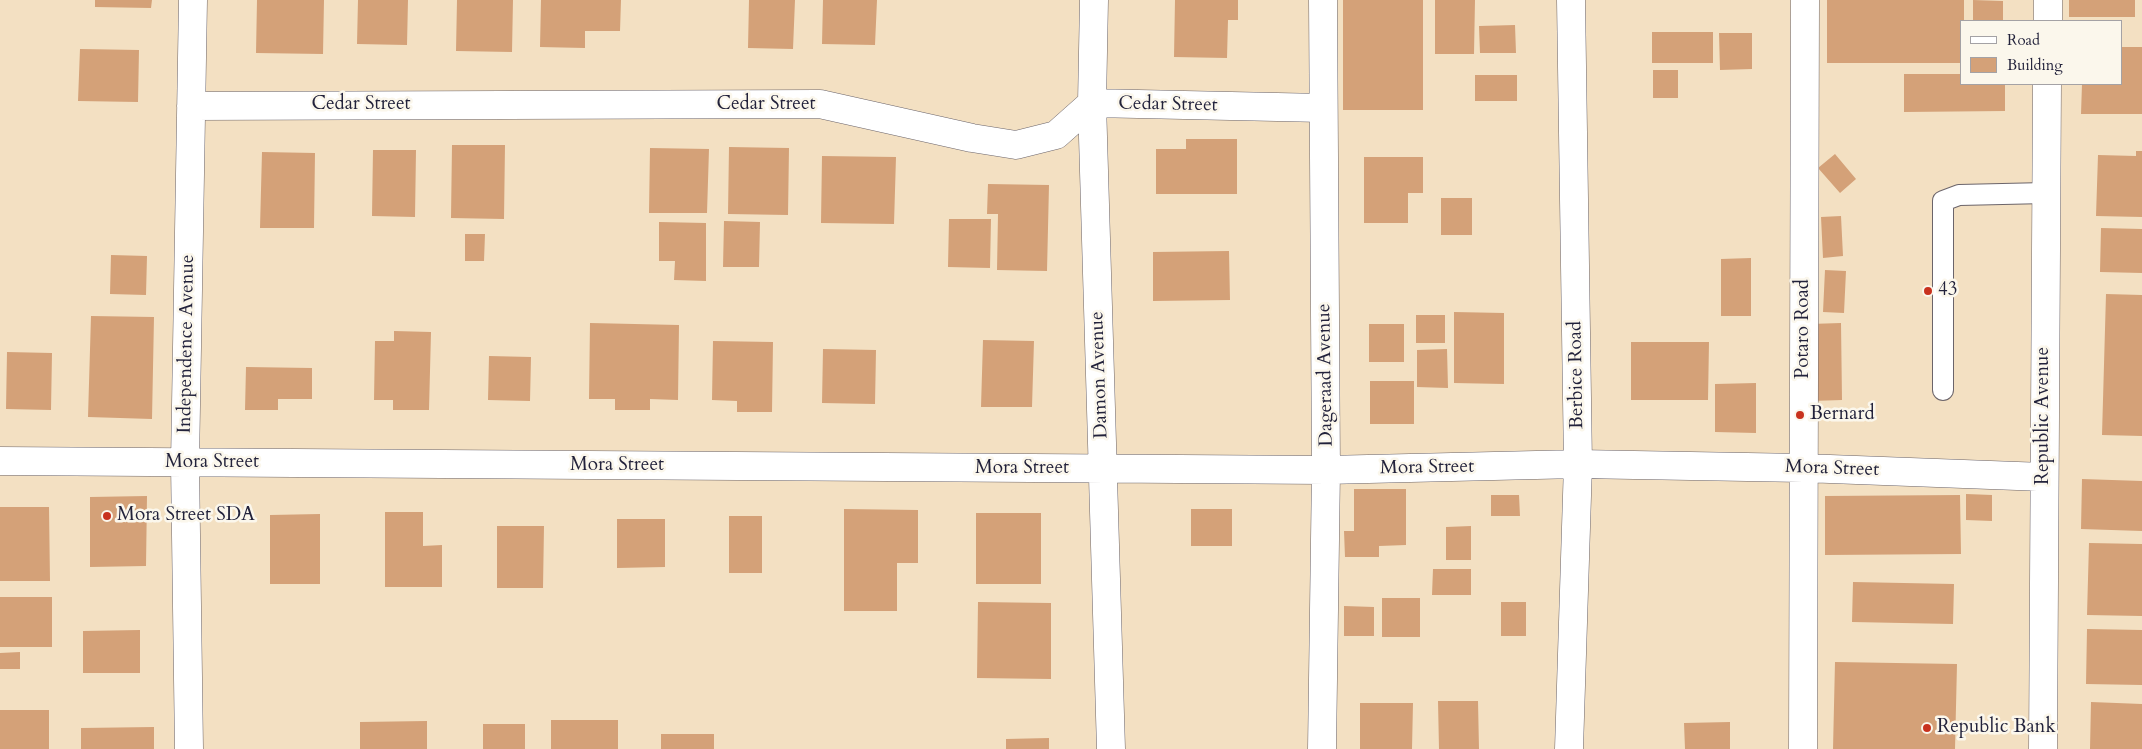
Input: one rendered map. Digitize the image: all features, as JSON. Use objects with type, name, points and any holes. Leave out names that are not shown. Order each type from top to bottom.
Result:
[{"type":"street","name":"Independence Avenue","points":[[189,749],[185,463],[194,0]]},
{"type":"street","name":"Damon Avenue","points":[[1094,0],[1092,103],[1111,749]]},
{"type":"street","name":"Dageraad Avenue","points":[[1322,0],[1326,470],[1322,749]]},
{"type":"street","name":"Berbice Road","points":[[1569,749],[1578,464],[1572,0]]},
{"type":"street","name":"Potaro Road","points":[[1803,749],[1805,0]]},
{"type":"street","points":[[2048,0],[2048,20]]},
{"type":"street","name":"Republic Avenue","points":[[2043,749],[2047,85]]},
{"type":"street","name":"Cedar Street","points":[[191,106],[820,104],[1016,146],[1056,135],[1092,103],[1323,108]]},
{"type":"street","name":"Mora Street","points":[[0,461],[1326,470],[1578,464],[1803,468],[2044,478]]},
{"type":"lane","points":[[1943,390],[1943,201],[1959,194],[2046,193]]},
{"type":"building","points":[[95,0],[152,0],[151,8],[95,7]]},
{"type":"building","points":[[257,0],[324,0],[323,54],[256,53]]},
{"type":"building","points":[[358,0],[408,0],[407,45],[357,44]]},
{"type":"building","points":[[457,0],[513,0],[512,52],[456,51]]},
{"type":"building","points":[[541,0],[621,0],[620,31],[585,31],[585,48],[540,47]]},
{"type":"building","points":[[749,0],[795,0],[793,49],[748,48]]},
{"type":"building","points":[[823,0],[877,0],[875,45],[822,44]]},
{"type":"building","points":[[1175,0],[1238,0],[1238,20],[1228,20],[1227,58],[1174,57]]},
{"type":"building","points":[[1343,0],[1423,0],[1423,110],[1343,110]]},
{"type":"building","points":[[1435,0],[1475,0],[1474,54],[1435,54]]},
{"type":"building","points":[[1827,0],[1964,0],[1964,20],[1960,20],[1960,63],[1827,63]]},
{"type":"building","points":[[1973,0],[2003,1],[2003,20],[1973,20]]},
{"type":"building","points":[[2069,0],[2135,0],[2135,17],[2069,17]]},
{"type":"building","points":[[1515,25],[1516,53],[1480,53],[1479,26]]},
{"type":"building","points":[[1652,32],[1713,32],[1713,63],[1652,63]]},
{"type":"building","points":[[1719,33],[1752,33],[1752,69],[1720,70]]},
{"type":"building","points":[[2122,47],[2142,47],[2142,114],[2081,114],[2082,85],[2122,85]]},
{"type":"building","points":[[80,49],[139,50],[138,102],[78,101]]},
{"type":"building","points":[[1653,70],[1678,70],[1678,98],[1653,98]]},
{"type":"building","points":[[1904,74],[1960,74],[1960,85],[2005,85],[2005,111],[1904,112]]},
{"type":"building","points":[[1475,75],[1517,75],[1517,101],[1475,101]]},
{"type":"building","points":[[1186,139],[1237,139],[1237,194],[1156,194],[1156,149],[1186,149]]},
{"type":"building","points":[[452,145],[505,145],[504,219],[451,218]]},
{"type":"building","points":[[729,147],[789,148],[788,215],[728,214]]},
{"type":"building","points":[[650,148],[709,149],[707,213],[649,213]]},
{"type":"building","points":[[373,150],[416,150],[415,217],[372,216]]},
{"type":"building","points":[[2136,151],[2142,151],[2142,217],[2096,216],[2098,155],[2136,156]]},
{"type":"building","points":[[262,152],[315,153],[314,228],[260,228]]},
{"type":"building","points":[[1835,154],[1856,179],[1840,193],[1818,168]]},
{"type":"building","points":[[822,156],[896,157],[894,224],[821,223]]},
{"type":"building","points":[[1364,157],[1423,157],[1423,193],[1408,193],[1408,223],[1364,223]]},
{"type":"building","points":[[988,184],[1049,185],[1047,271],[997,270],[998,214],[987,214]]},
{"type":"building","points":[[1441,198],[1472,198],[1472,235],[1441,235]]},
{"type":"building","points":[[1841,216],[1843,256],[1823,258],[1821,217]]},
{"type":"building","points":[[949,219],[991,219],[990,268],[948,267]]},
{"type":"building","points":[[724,221],[760,222],[759,267],[723,267]]},
{"type":"building","points":[[659,222],[706,223],[706,281],[674,280],[675,261],[659,261]]},
{"type":"building","points":[[2101,228],[2142,229],[2142,273],[2100,272]]},
{"type":"building","points":[[465,234],[485,234],[484,261],[465,261]]},
{"type":"building","points":[[1229,251],[1230,300],[1153,301],[1153,252]]},
{"type":"building","points":[[111,255],[147,256],[146,295],[110,294]]},
{"type":"building","points":[[1751,258],[1751,316],[1721,316],[1721,259]]},
{"type":"building","points":[[1825,270],[1846,271],[1844,313],[1823,312]]},
{"type":"building","points":[[2106,294],[2142,295],[2142,436],[2102,435]]},
{"type":"building","points":[[1454,312],[1504,313],[1504,384],[1454,383]]},
{"type":"building","points":[[1416,315],[1445,315],[1445,343],[1416,343]]},
{"type":"building","points":[[91,316],[154,317],[152,419],[88,417]]},
{"type":"building","points":[[590,323],[679,325],[678,400],[650,399],[650,410],[615,410],[615,399],[589,399]]},
{"type":"building","points":[[1841,323],[1842,400],[1811,401],[1810,324]]},
{"type":"building","points":[[1369,324],[1404,324],[1404,362],[1369,362]]},
{"type":"building","points":[[394,331],[431,332],[429,410],[393,410],[393,400],[374,400],[375,341],[394,341]]},
{"type":"building","points":[[983,340],[1034,341],[1032,407],[981,407]]},
{"type":"building","points":[[713,341],[773,342],[772,412],[737,412],[737,401],[712,400]]},
{"type":"building","points":[[1631,342],[1709,342],[1708,400],[1631,400]]},
{"type":"building","points":[[823,349],[876,350],[875,404],[822,403]]},
{"type":"building","points":[[1447,349],[1448,388],[1417,387],[1417,350]]},
{"type":"building","points":[[7,352],[52,353],[51,410],[6,409]]},
{"type":"building","points":[[489,356],[531,357],[530,401],[488,400]]},
{"type":"building","points":[[246,367],[312,368],[312,399],[278,399],[278,410],[245,410]]},
{"type":"building","points":[[1370,381],[1414,381],[1414,424],[1370,424]]},
{"type":"building","points":[[1756,383],[1756,433],[1715,432],[1715,384]]},
{"type":"building","points":[[2082,479],[2142,481],[2142,531],[2081,529]]},
{"type":"building","points":[[1354,489],[1406,489],[1406,545],[1379,546],[1379,557],[1345,557],[1344,531],[1354,531]]},
{"type":"building","points":[[1966,494],[1992,495],[1992,521],[1966,520]]},
{"type":"building","points":[[1491,495],[1519,495],[1520,516],[1491,516]]},
{"type":"building","points":[[1960,495],[1961,554],[1825,555],[1825,496]]},
{"type":"building","points":[[147,496],[146,566],[90,567],[90,497]]},
{"type":"building","points":[[0,507],[49,507],[50,581],[0,581]]},
{"type":"building","points":[[844,509],[918,510],[918,563],[897,563],[897,611],[844,611]]},
{"type":"building","points":[[1191,509],[1232,509],[1232,546],[1191,546]]},
{"type":"building","points":[[385,512],[423,512],[423,546],[442,545],[442,587],[385,587]]},
{"type":"building","points":[[976,513],[1041,513],[1041,584],[976,584]]},
{"type":"building","points":[[320,514],[320,584],[270,584],[270,515]]},
{"type":"building","points":[[729,516],[762,516],[762,573],[729,573]]},
{"type":"building","points":[[617,519],[665,519],[665,567],[617,568]]},
{"type":"building","points":[[497,526],[544,526],[543,588],[497,588]]},
{"type":"building","points":[[1471,526],[1471,560],[1446,560],[1446,527]]},
{"type":"building","points":[[2089,543],[2142,544],[2142,616],[2087,615]]},
{"type":"building","points":[[1433,569],[1471,569],[1471,595],[1432,595]]},
{"type":"building","points":[[1853,582],[1954,584],[1953,624],[1852,622]]},
{"type":"building","points":[[0,597],[52,597],[52,647],[0,647]]},
{"type":"building","points":[[1382,598],[1420,598],[1420,637],[1382,637]]},
{"type":"building","points":[[978,602],[1051,603],[1051,679],[977,678]]},
{"type":"building","points":[[1501,602],[1526,602],[1526,636],[1501,636]]},
{"type":"building","points":[[1344,606],[1374,607],[1374,636],[1344,636]]},
{"type":"building","points":[[2087,629],[2142,630],[2142,685],[2086,684]]},
{"type":"building","points":[[140,630],[140,673],[83,673],[83,631]]},
{"type":"building","points":[[20,652],[20,669],[0,669],[0,653]]},
{"type":"building","points":[[1835,662],[1957,664],[1955,749],[1833,749]]},
{"type":"building","points":[[1438,701],[1478,701],[1479,749],[1439,749]]},
{"type":"building","points":[[2091,702],[2142,704],[2142,749],[2090,749]]},
{"type":"building","points":[[1360,703],[1413,703],[1412,749],[1360,749]]},
{"type":"building","points":[[0,710],[49,710],[49,749],[0,749]]},
{"type":"building","points":[[551,720],[618,720],[618,749],[551,749]]},
{"type":"building","points":[[427,721],[427,749],[360,749],[360,722]]},
{"type":"building","points":[[1730,722],[1730,749],[1685,749],[1684,723]]},
{"type":"building","points":[[483,724],[525,724],[525,749],[483,749]]},
{"type":"building","points":[[154,727],[154,749],[81,749],[81,728]]},
{"type":"building","points":[[661,734],[714,734],[714,749],[661,749]]},
{"type":"building","points":[[1049,738],[1049,749],[1006,749],[1006,739]]},
{"type":"place","name":"43","points":[[1928,291]]},
{"type":"place","name":"Bernard","points":[[1800,415]]},
{"type":"place","name":"Mora Street SDA","points":[[107,516]]},
{"type":"place","name":"Republic Bank","points":[[1927,728]]}]
